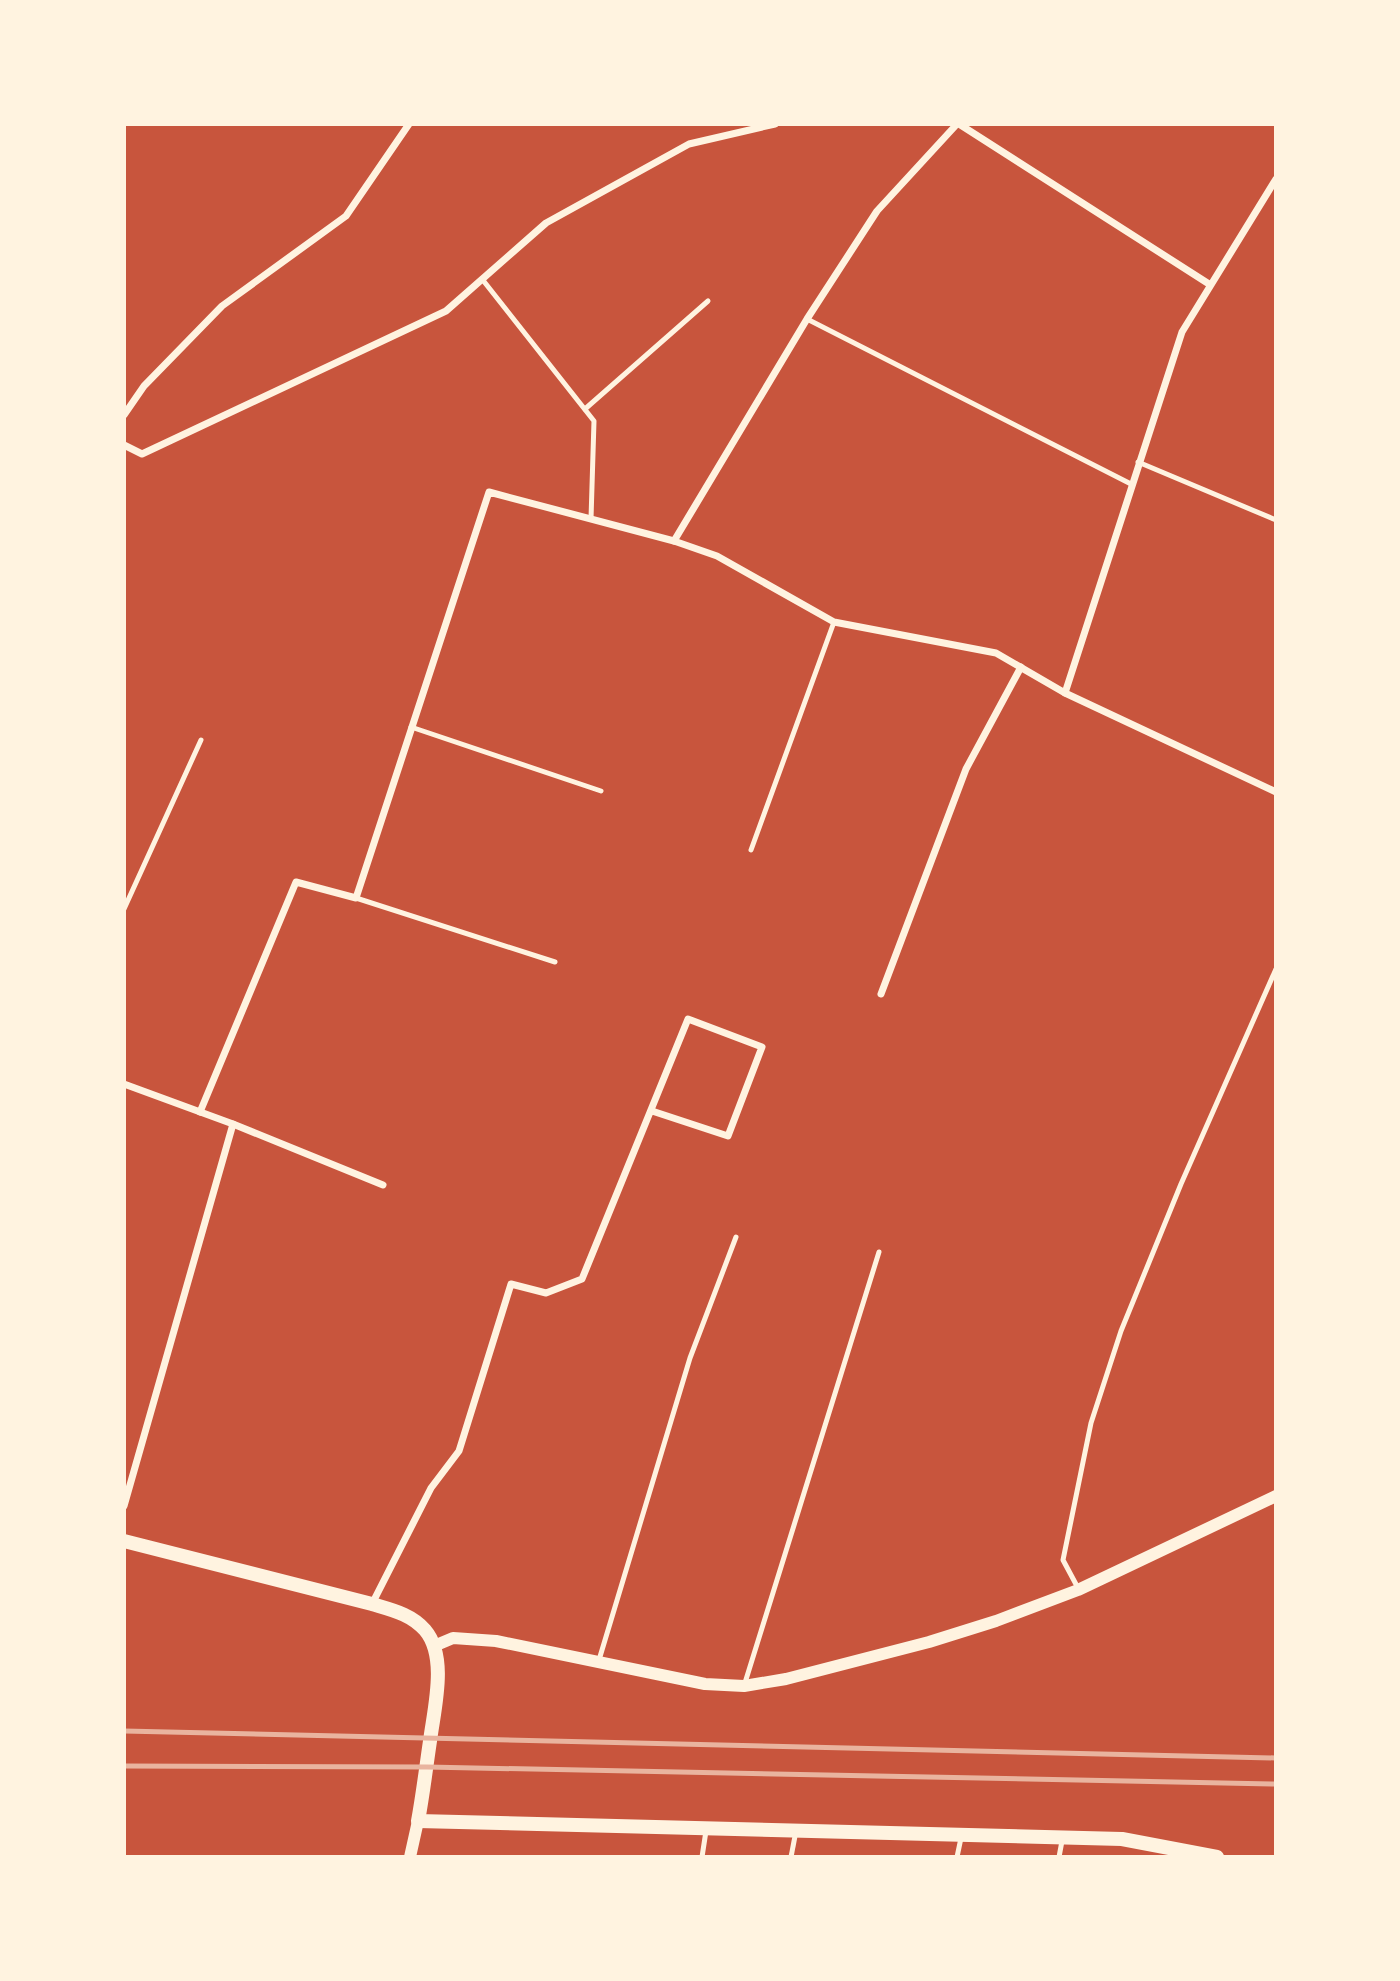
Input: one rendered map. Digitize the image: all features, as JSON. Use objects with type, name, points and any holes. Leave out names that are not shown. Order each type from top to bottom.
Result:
[{"type":"main road","points":[[124,1541],[372,1604],[407,1615],[426,1631],[434,1646],[437,1699],[418,1821],[1122,1839],[1217,1857]]},
{"type":"street","points":[[124,415],[144,386],[222,306],[346,216],[409,124]]},
{"type":"street","points":[[124,445],[142,454],[446,311],[546,223],[689,144],[775,124]]},
{"type":"street","points":[[674,541],[807,319],[877,211],[958,124],[1209,284]]},
{"type":"street","points":[[1065,693],[1182,332],[1209,284],[1276,179]]},
{"type":"street","points":[[200,1112],[296,882],[356,898],[489,492],[674,541],[717,556],[834,622],[996,653],[1065,693],[1276,792]]},
{"type":"street","points":[[881,994],[966,769],[1021,667]]},
{"type":"street","points":[[372,1604],[431,1488],[459,1451],[511,1284],[545,1293],[582,1279],[688,1019],[762,1047],[728,1136],[652,1111]]},
{"type":"street","points":[[124,1084],[233,1124],[383,1185]]},
{"type":"street","points":[[124,1506],[233,1124]]},
{"type":"street","points":[[434,1646],[453,1638],[496,1640],[705,1684],[744,1686],[786,1679],[929,1642],[1078,1590],[1276,1496]]},
{"type":"street","points":[[410,1857],[418,1821]]},
{"type":"lane","points":[[482,279],[594,421],[591,519]]},
{"type":"lane","points":[[585,409],[708,301]]},
{"type":"lane","points":[[807,319],[1131,484]]},
{"type":"lane","points":[[1138,462],[1276,520]]},
{"type":"lane","points":[[751,850],[834,622]]},
{"type":"lane","points":[[411,727],[601,791]]},
{"type":"lane","points":[[124,909],[201,740]]},
{"type":"lane","points":[[356,898],[555,962]]},
{"type":"lane","points":[[1078,1590],[1063,1560],[1091,1423],[1126,1319],[1181,1184],[1276,969]]},
{"type":"lane","points":[[598,1663],[690,1358],[736,1237]]},
{"type":"lane","points":[[744,1686],[879,1252]]},
{"type":"lane","points":[[702,1857],[707,1828]]},
{"type":"lane","points":[[791,1857],[796,1831]]},
{"type":"lane","points":[[957,1857],[962,1835]]},
{"type":"lane","points":[[1059,1857],[1063,1838]]},
{"type":"railway","points":[[124,1731],[1276,1758]]},
{"type":"railway","points":[[124,1766],[427,1767],[1276,1784]]}]
